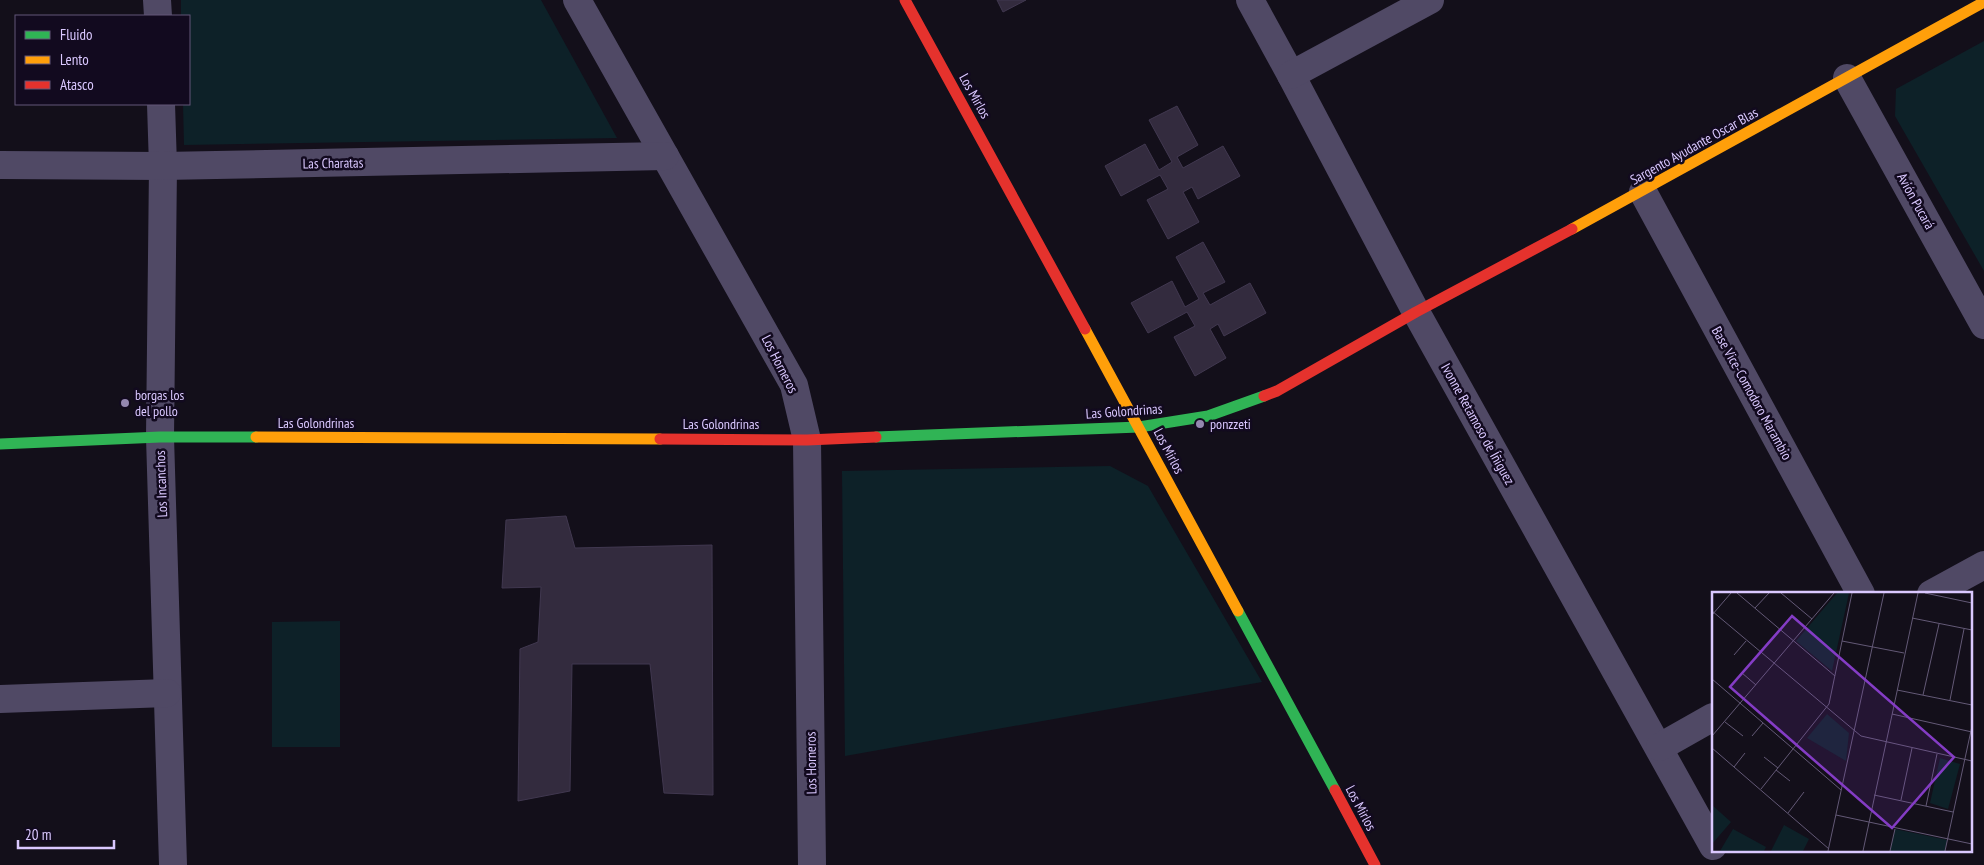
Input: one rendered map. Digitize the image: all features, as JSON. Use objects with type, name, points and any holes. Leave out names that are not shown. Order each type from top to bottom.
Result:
[{"type":"street","points":[[157,0],[158,15]]},
{"type":"street","name":"Los Horneros","points":[[577,0],[794,385],[807,440],[812,865]]},
{"type":"street","name":"Los Mirlos","points":[[905,0],[1139,427],[1375,865]]},
{"type":"street","name":"Ivonne Retamoso de Íñiguez","points":[[1250,0],[1292,75],[1416,312],[1660,747],[1712,844]]},
{"type":"street","points":[[1292,75],[1430,0]]},
{"type":"street","name":"Sargento Ayudante Oscar Blas","points":[[1416,312],[1643,192],[1984,2]]},
{"type":"street","name":"Avión Pucará","points":[[1847,78],[1984,324]]},
{"type":"street","name":"Los Incanchos","points":[[161,105],[163,166],[160,437],[173,865]]},
{"type":"street","name":"Las Charatas","points":[[0,165],[163,166],[665,156]]},
{"type":"street","name":"Base Vice-Comodoro Marambio","points":[[1643,192],[1860,592]]},
{"type":"street","name":"Las Golondrinas","points":[[0,444],[160,437],[807,440],[1139,427],[1208,416],[1277,390],[1416,312]]},
{"type":"street","points":[[1935,592],[1984,565]]},
{"type":"street","points":[[0,699],[168,693]]},
{"type":"street","points":[[1660,747],[1712,718]]},
{"type":"street","points":[[1716,852],[1723,865]]},
{"type":"shaded area","points":[[181,0],[541,0],[617,138],[184,145],[183,105],[190,105],[190,15],[181,15]]},
{"type":"shaded area","points":[[1984,41],[1984,271],[1895,116],[1896,89]]},
{"type":"shaded area","points":[[1110,466],[1148,486],[1262,682],[845,756],[842,471]]},
{"type":"shaded area","points":[[340,621],[340,747],[272,747],[272,622]]},
{"type":"building","points":[[997,0],[1026,0],[1003,12]]},
{"type":"building","points":[[1177,106],[1198,145],[1177,157],[1183,168],[1223,146],[1240,176],[1198,199],[1192,187],[1183,192],[1199,222],[1168,239],[1147,200],[1168,189],[1160,175],[1121,196],[1105,166],[1145,144],[1159,170],[1172,162],[1149,120]]},
{"type":"building","points":[[1203,242],[1225,282],[1203,293],[1210,305],[1250,283],[1266,313],[1224,336],[1218,324],[1210,329],[1226,358],[1195,376],[1174,337],[1195,326],[1187,312],[1148,333],[1131,303],[1172,281],[1185,307],[1199,299],[1176,257]]},
{"type":"building","points":[[566,516],[575,548],[712,545],[713,795],[664,793],[650,664],[572,664],[570,791],[518,801],[520,649],[538,642],[541,587],[502,588],[506,520]]},
{"type":"traffic: fast","points":[[876,437],[1139,427],[1208,416],[1264,396]]},
{"type":"traffic: fast","points":[[0,444],[160,437],[256,437]]},
{"type":"traffic: fast","points":[[1238,611],[1335,790]]},
{"type":"traffic: slow","points":[[1572,229],[1984,2]]},
{"type":"traffic: slow","points":[[1085,329],[1238,611]]},
{"type":"traffic: slow","points":[[256,437],[660,439]]},
{"type":"traffic: jam","points":[[905,0],[1085,329]]},
{"type":"traffic: jam","points":[[1264,396],[1277,391],[1416,312],[1572,229]]},
{"type":"traffic: jam","points":[[660,439],[807,440],[876,437]]},
{"type":"traffic: jam","points":[[1335,790],[1375,865]]},
{"type":"place","name":"borgas los del pollo","points":[[125,403]]},
{"type":"place","name":"ponzzeti","points":[[1200,424]]}]
